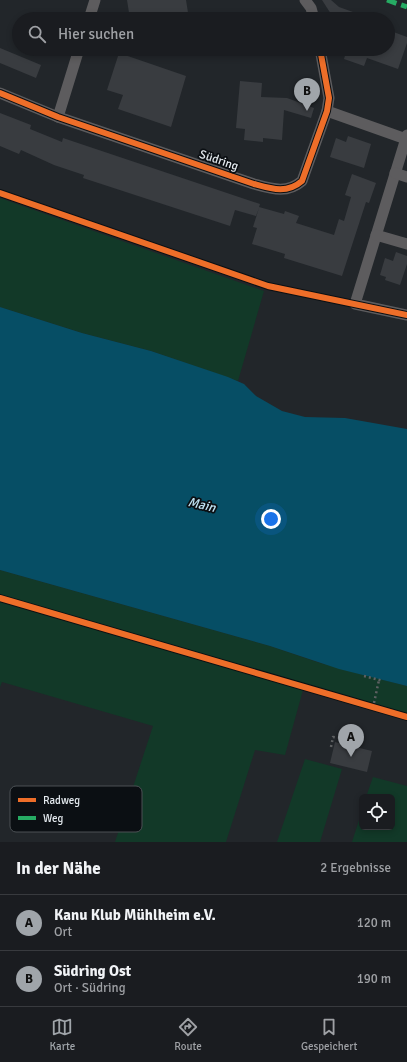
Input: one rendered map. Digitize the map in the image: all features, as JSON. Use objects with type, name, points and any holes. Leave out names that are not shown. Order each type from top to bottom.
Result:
[{"type":"street","points":[[91,12],[94,0]]},
{"type":"street","points":[[305,0],[312,12]]},
{"type":"street","points":[[58,117],[77,56]]},
{"type":"street","name":"Südring","points":[[0,93],[58,117],[254,184],[287,190],[295,187],[302,181],[327,111],[329,98],[321,56]]},
{"type":"street","points":[[327,111],[406,137],[355,304],[407,315]]},
{"type":"street","points":[[395,173],[407,177]]},
{"type":"street","points":[[376,235],[407,244]]},
{"type":"lane","points":[[0,193],[268,286],[355,304]]},
{"type":"lane","points":[[381,710],[407,717]]},
{"type":"path","points":[[364,676],[383,680]]},
{"type":"path","points":[[373,708],[379,680]]},
{"type":"path","points":[[331,747],[333,737],[349,739]]},
{"type":"green space","points":[[0,198],[264,291],[238,381],[151,351],[82,333],[0,307]]},
{"type":"green space","points":[[0,570],[270,646],[320,663],[407,686],[407,714],[0,595]]},
{"type":"green space","points":[[0,602],[303,690],[285,755],[255,750],[226,842],[115,842],[118,832],[142,832],[142,786],[133,786],[153,726],[2,682],[0,687]]},
{"type":"green space","points":[[305,759],[342,769],[320,842],[277,842]]},
{"type":"green space","points":[[373,777],[407,786],[407,842],[352,842],[359,820],[359,830],[395,830],[395,794],[367,794]]},
{"type":"water","name":"Main","points":[[0,307],[82,333],[151,351],[228,377],[244,384],[256,396],[282,411],[305,417],[345,418],[407,429],[407,686],[339,669],[270,646],[0,570]]},
{"type":"building","points":[[127,0],[186,0],[188,12],[129,12]]},
{"type":"building","points":[[322,0],[331,0],[339,7],[353,12],[330,12]]},
{"type":"building","points":[[395,33],[407,37],[407,43],[398,69],[367,58],[364,66],[344,59],[345,56],[395,56]]},
{"type":"building","points":[[0,48],[12,53],[12,56],[19,56],[41,65],[36,78],[0,63]]},
{"type":"building","points":[[118,56],[128,56],[186,76],[171,127],[118,109],[123,95],[107,90]]},
{"type":"building","points":[[240,81],[262,83],[261,97],[287,98],[314,108],[311,118],[284,110],[282,140],[263,138],[263,142],[244,140],[245,129],[236,128]]},
{"type":"building","points":[[0,113],[31,125],[30,129],[62,142],[63,138],[260,204],[259,207],[284,214],[285,211],[299,216],[296,223],[334,235],[339,219],[344,221],[351,197],[345,195],[352,174],[376,183],[369,203],[366,202],[342,276],[284,258],[285,254],[252,244],[257,228],[253,227],[259,208],[256,216],[235,210],[230,226],[83,178],[84,175],[54,165],[21,150],[19,154],[0,146]]},
{"type":"building","points":[[348,136],[371,144],[364,168],[330,157],[336,138],[346,142]]},
{"type":"building","points":[[396,252],[407,256],[407,264],[400,285],[385,280],[386,277],[380,275],[385,258],[393,261]]},
{"type":"building","points":[[335,742],[372,751],[367,772],[330,763]]},
{"type":"marked path","points":[[387,0],[407,7]]},
{"type":"cycle path","points":[[0,93],[58,117],[254,184],[273,189],[285,189],[291,188],[302,181],[327,111],[329,98],[321,56]]},
{"type":"cycle path","points":[[0,193],[268,286],[407,315]]},
{"type":"cycle path","points":[[0,598],[407,717]]},
{"type":"place","name":"Südring Ost","points":[[307,111]]},
{"type":"place","name":"Kanu Klub Mühlheim e.V.","points":[[351,757]]}]
